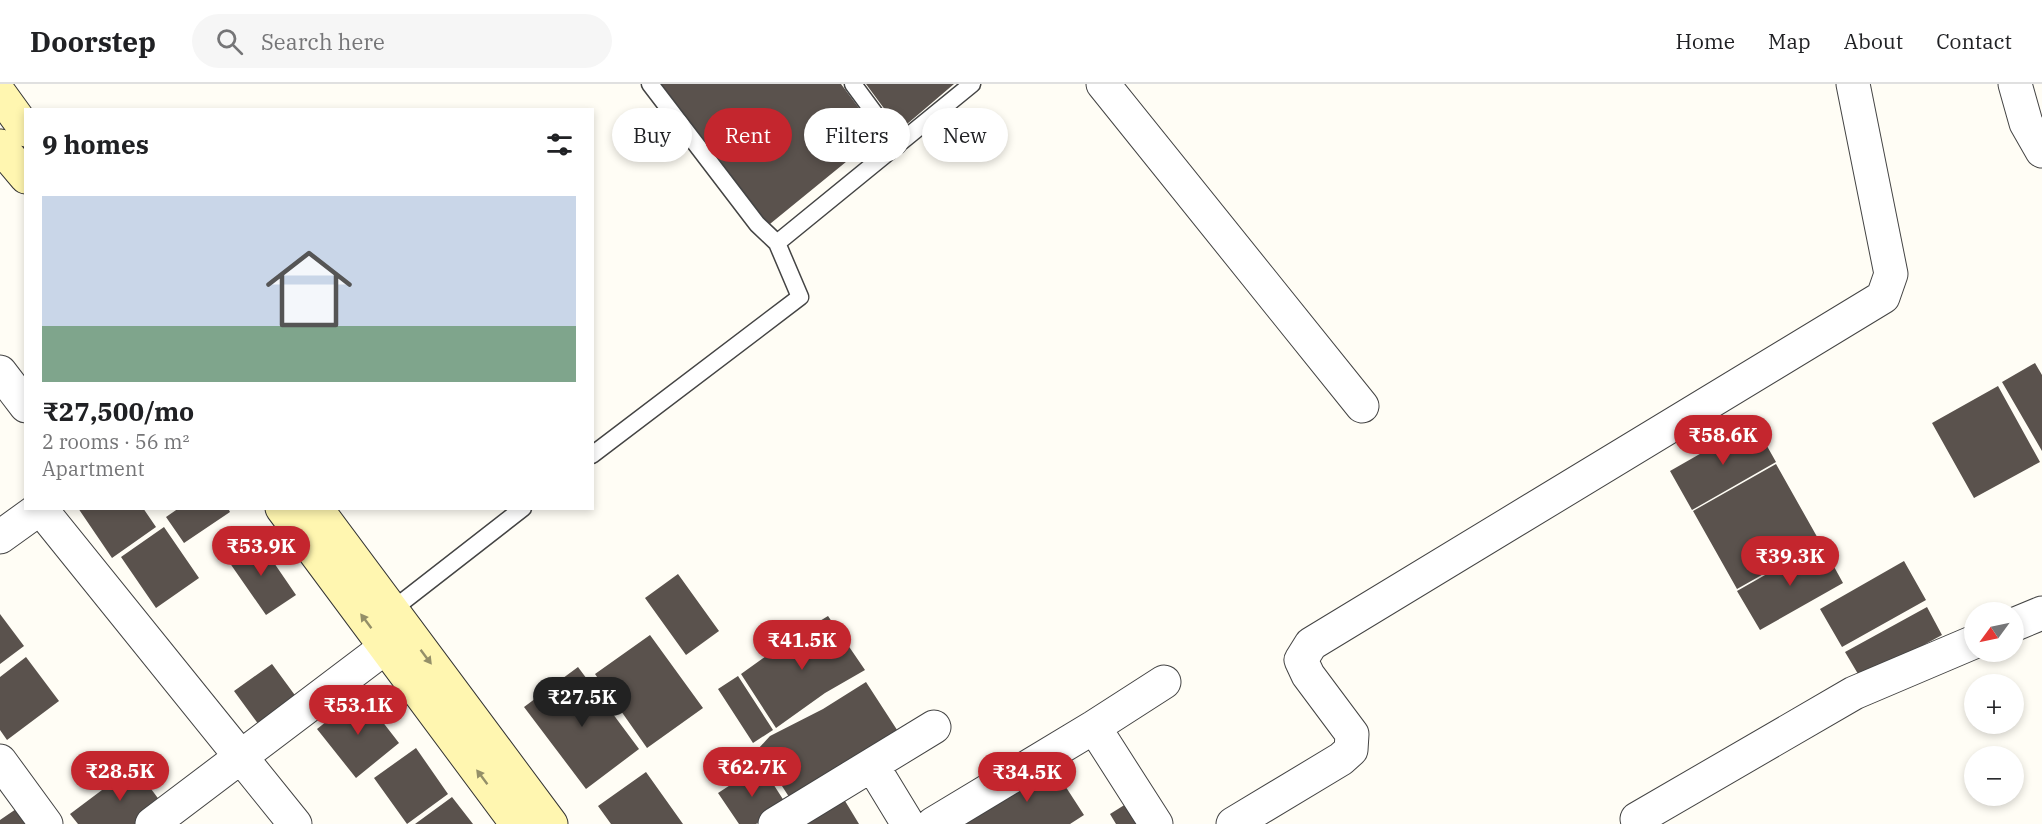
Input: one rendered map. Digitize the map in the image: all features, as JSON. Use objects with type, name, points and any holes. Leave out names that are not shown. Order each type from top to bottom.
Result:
[{"type":"main road","points":[[0,94],[24,127]]},
{"type":"main road","points":[[0,146],[24,175]]},
{"type":"main road","points":[[284,510],[395,629],[551,824]]},
{"type":"main road","points":[[317,510],[517,824]]},
{"type":"street","points":[[1103,84],[1362,406]]},
{"type":"street","points":[[1233,824],[1341,759],[1351,750],[1352,734],[1308,675],[1301,660],[1311,644],[1883,297],[1891,274],[1853,84]]},
{"type":"street","points":[[2015,84],[2026,123],[2042,152]]},
{"type":"street","points":[[0,372],[24,403]]},
{"type":"street","points":[[0,537],[39,510]]},
{"type":"street","points":[[41,510],[295,824]]},
{"type":"street","points":[[2024,620],[2042,613]]},
{"type":"street","points":[[152,824],[240,757],[395,629]]},
{"type":"street","points":[[1641,824],[1637,819],[1854,693],[1964,646]]},
{"type":"street","points":[[933,824],[1164,682]]},
{"type":"street","points":[[775,824],[934,727]]},
{"type":"street","points":[[1094,727],[1156,824]]},
{"type":"street","points":[[0,761],[46,824]]},
{"type":"street","points":[[872,765],[908,824]]},
{"type":"lane","points":[[594,453],[800,297],[777,243],[757,224],[650,84]]},
{"type":"lane","points":[[853,84],[871,108]]},
{"type":"lane","points":[[910,135],[972,84]]},
{"type":"lane","points":[[777,243],[877,162]]},
{"type":"lane","points":[[395,629],[521,510]]},
{"type":"building","points":[[658,84],[841,84],[859,108],[804,108],[804,162],[846,162],[765,228],[716,162],[792,162],[792,108],[704,108],[704,146],[692,130],[692,108],[676,108]]},
{"type":"building","points":[[866,84],[954,84],[926,108],[922,108],[922,111],[910,121],[910,108],[884,108]]},
{"type":"building","points":[[2035,363],[2042,375],[2042,451],[2002,382]]},
{"type":"building","points":[[1998,386],[2040,462],[1974,498],[1932,423]]},
{"type":"building","points":[[1754,423],[1776,462],[1692,510],[1670,471]]},
{"type":"building","points":[[1776,464],[1820,542],[1737,589],[1693,511]]},
{"type":"building","points":[[79,510],[144,510],[156,527],[112,558]]},
{"type":"building","points":[[176,510],[229,510],[230,512],[184,543],[166,517]]},
{"type":"building","points":[[164,527],[199,578],[156,608],[121,557]]},
{"type":"building","points":[[257,538],[296,595],[266,615],[227,559]]},
{"type":"building","points":[[1821,543],[1843,583],[1760,630],[1737,591]]},
{"type":"building","points":[[1904,561],[1926,600],[1842,647],[1820,609]]},
{"type":"building","points":[[678,574],[719,631],[686,655],[645,598]]},
{"type":"building","points":[[1927,607],[1942,635],[1861,679],[1845,652]]},
{"type":"building","points":[[0,614],[24,646],[0,664]]},
{"type":"building","points":[[828,616],[865,670],[825,693],[776,728],[741,674],[790,639]]},
{"type":"building","points":[[650,635],[703,708],[647,748],[595,674]]},
{"type":"building","points":[[26,657],[59,701],[7,740],[0,730],[0,677]]},
{"type":"building","points":[[272,664],[297,698],[259,725],[234,691]]},
{"type":"building","points":[[578,667],[639,749],[586,789],[524,707]]},
{"type":"building","points":[[738,676],[773,730],[753,743],[718,689]]},
{"type":"building","points":[[866,682],[901,736],[793,803],[758,749],[770,736],[823,709]]},
{"type":"building","points":[[361,694],[399,743],[356,778],[317,729]]},
{"type":"building","points":[[416,748],[448,794],[407,824],[374,778]]},
{"type":"building","points":[[1049,761],[1084,815],[1070,824],[945,824]]},
{"type":"building","points":[[761,765],[786,804],[756,824],[739,824],[718,793]]},
{"type":"building","points":[[134,766],[163,805],[137,824],[78,824],[70,814]]},
{"type":"building","points":[[646,772],[683,824],[611,824],[598,806]]},
{"type":"building","points":[[842,796],[859,824],[795,824]]},
{"type":"building","points":[[452,797],[473,824],[415,824]]},
{"type":"building","points":[[1126,804],[1138,824],[1116,824],[1110,814]]},
{"type":"building","points":[[19,807],[31,824],[0,824],[0,820]]}]
